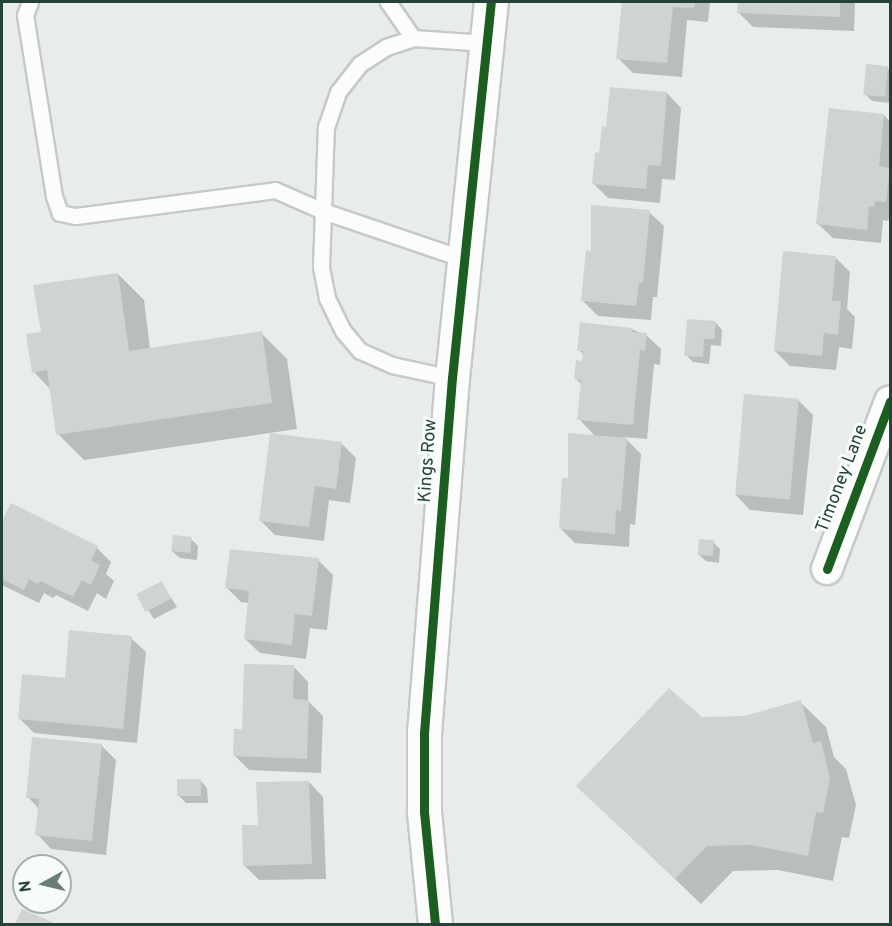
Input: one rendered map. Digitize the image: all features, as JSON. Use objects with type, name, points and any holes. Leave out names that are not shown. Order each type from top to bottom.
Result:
[{"type":"main road","name":"Kings Row","points":[[435,924],[424,811],[424,733],[452,378],[491,2]]},
{"type":"street","name":"Timoney Lane","points":[[827,569],[891,401]]},
{"type":"lane","points":[[30,2],[25,15],[54,196],[60,213],[76,216],[275,190],[323,211],[464,259]]},
{"type":"lane","points":[[388,2],[412,38]]},
{"type":"lane","points":[[452,378],[392,366],[360,351],[343,331],[327,298],[321,267],[326,127],[338,92],[360,64],[386,47],[412,38],[487,43]]},
{"type":"building","points":[[622,2],[695,2],[694,8],[673,7],[667,63],[616,59]]},
{"type":"building","points":[[738,2],[840,2],[840,17],[737,13]]},
{"type":"building","points":[[866,64],[888,66],[885,97],[863,95]]},
{"type":"building","points":[[610,87],[667,92],[661,166],[648,165],[646,189],[592,184],[595,152],[599,153],[602,126],[606,127]]},
{"type":"building","points":[[829,108],[884,114],[879,166],[890,168],[886,202],[875,201],[874,207],[869,206],[867,230],[816,224]]},
{"type":"building","points":[[591,205],[650,210],[643,283],[639,283],[636,306],[581,301],[586,250],[591,251]]},
{"type":"building","points":[[783,251],[836,256],[832,301],[841,301],[838,335],[824,333],[822,356],[774,351]]},
{"type":"building","points":[[118,273],[129,351],[262,331],[272,403],[56,435],[47,370],[32,373],[26,334],[41,332],[33,285]]},
{"type":"building","points":[[687,319],[716,321],[714,339],[704,339],[703,357],[684,356]]},
{"type":"building","points":[[580,322],[632,328],[632,332],[647,333],[645,351],[640,350],[633,425],[577,420],[581,380],[574,379],[576,360],[582,361],[583,351],[577,351]]},
{"type":"building","points":[[744,394],[799,399],[790,499],[735,495]]},
{"type":"building","points":[[270,433],[342,442],[336,489],[315,486],[309,527],[259,521]]},
{"type":"building","points":[[568,433],[627,438],[621,511],[616,510],[615,534],[559,529],[562,478],[568,478]]},
{"type":"building","points":[[11,503],[98,546],[91,560],[100,565],[91,585],[82,580],[73,597],[41,581],[38,584],[29,579],[24,590],[2,579],[2,521]]},
{"type":"building","points":[[173,535],[192,537],[190,553],[171,551]]},
{"type":"building","points":[[699,539],[714,540],[713,556],[698,555]]},
{"type":"building","points":[[230,549],[319,558],[312,616],[295,614],[292,645],[244,639],[249,591],[225,588]]},
{"type":"building","points":[[162,581],[171,599],[145,612],[136,594]]},
{"type":"building","points":[[69,630],[132,636],[123,729],[18,719],[22,674],[65,678]]},
{"type":"building","points":[[244,664],[294,665],[293,699],[309,700],[307,759],[233,756],[234,729],[242,729]]},
{"type":"building","points":[[669,688],[702,717],[744,716],[801,700],[813,743],[821,741],[830,778],[823,813],[816,812],[808,856],[751,845],[707,846],[675,879],[576,786]]},
{"type":"building","points":[[32,737],[102,744],[92,841],[35,835],[39,799],[26,798]]},
{"type":"building","points":[[177,779],[201,779],[201,796],[177,796]]},
{"type":"building","points":[[309,781],[312,864],[243,866],[242,825],[258,825],[256,782]]},
{"type":"building","points":[[20,914],[33,914],[56,924],[15,924]]},
{"type":"cycle path","points":[[435,924],[424,811],[424,733],[452,378],[491,2]]},
{"type":"cycle path","points":[[827,569],[890,401]]}]
